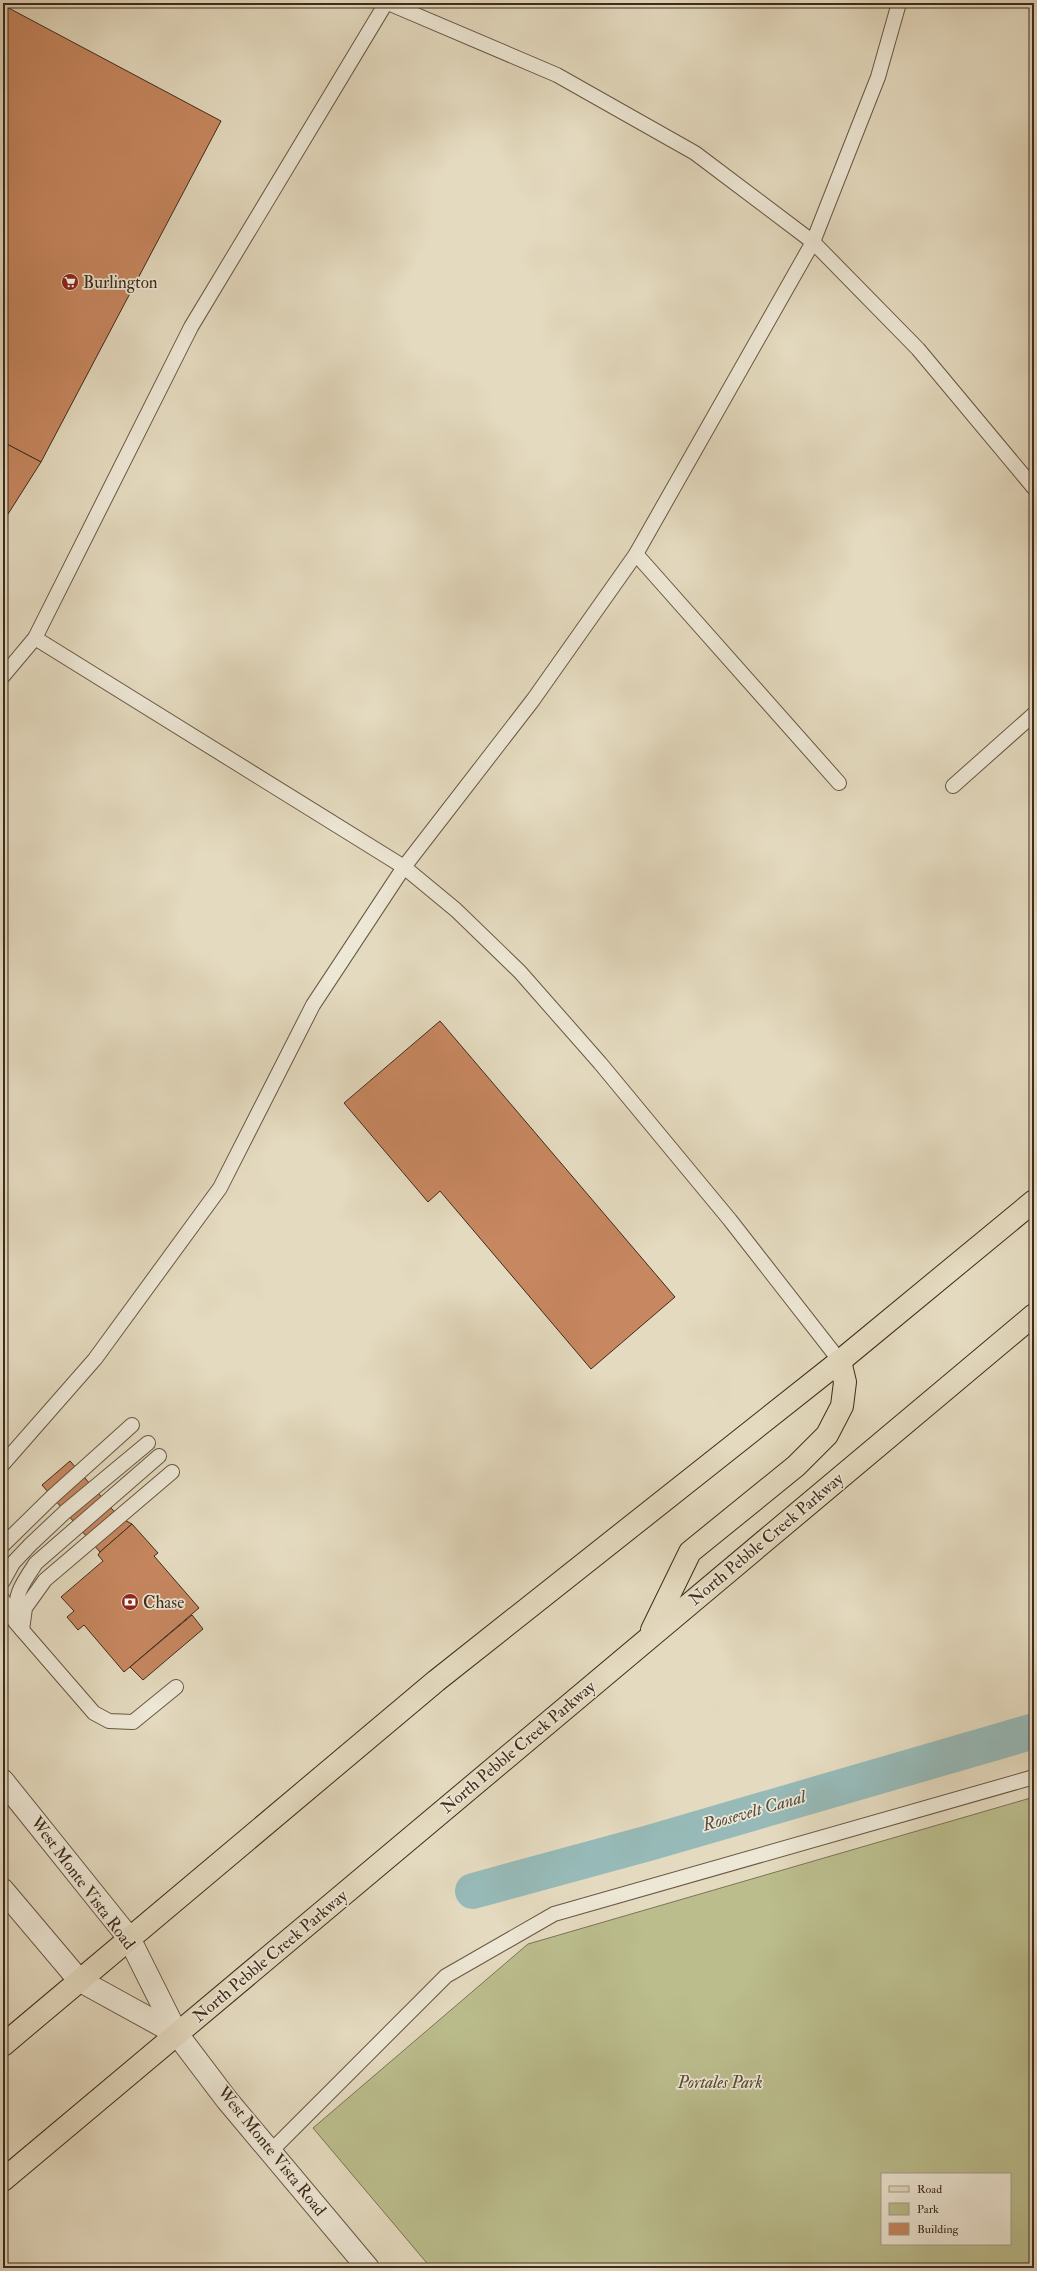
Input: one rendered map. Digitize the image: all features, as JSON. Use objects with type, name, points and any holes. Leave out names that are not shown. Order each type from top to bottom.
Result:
[{"type":"main road","points":[[3,2045],[436,1681],[840,1361],[1034,1201]]},
{"type":"main road","name":"North Pebble Creek Parkway","points":[[3,2180],[1034,1315]]},
{"type":"main road","points":[[648,1638],[690,1552],[796,1466],[827,1435],[842,1406],[845,1382],[840,1361]]},
{"type":"street","name":"West Monte Vista Road","points":[[3,1781],[129,1938],[177,2034],[227,2100],[368,2268]]},
{"type":"street","name":"West Monte Vista Road","points":[[3,1890],[79,1980],[177,2034]]},
{"type":"lane","points":[[3,676],[35,638],[191,327],[387,3],[557,75],[695,153],[813,242],[918,349],[1034,488]]},
{"type":"lane","points":[[3,1464],[95,1359],[220,1188],[313,1005],[404,867],[533,700],[636,554],[813,242],[878,77],[899,3]]},
{"type":"lane","points":[[636,554],[839,783]]},
{"type":"lane","points":[[35,638],[404,867],[456,910],[520,972],[600,1062],[730,1220],[840,1361]]},
{"type":"lane","points":[[953,786],[1034,714]]},
{"type":"lane","points":[[3,1545],[52,1497],[132,1425]]},
{"type":"lane","points":[[3,1581],[13,1563],[30,1545],[65,1512],[148,1443]]},
{"type":"lane","points":[[19,1626],[14,1603],[23,1581],[36,1563],[159,1456]]},
{"type":"lane","points":[[19,1626],[25,1608],[45,1580],[172,1472]]},
{"type":"lane","points":[[3,1600],[8,1612],[19,1626],[94,1713],[109,1722],[133,1722],[176,1687]]},
{"type":"lane","points":[[270,2151],[446,1976],[554,1914],[1034,1778]]},
{"type":"green space","name":"Portales Park","points":[[1034,1797],[1034,2268],[431,2268],[313,2128],[528,1944]]},
{"type":"building","name":"Burlington","points":[[3,5],[221,121],[41,462],[3,442]]},
{"type":"building","points":[[3,442],[41,462],[3,522]]},
{"type":"building","points":[[440,1021],[675,1297],[591,1369],[440,1191],[428,1202],[344,1103]]},
{"type":"building","points":[[70,1461],[119,1517],[132,1524],[100,1552],[42,1485]]},
{"type":"building","name":"Chase","points":[[132,1524],[158,1553],[154,1556],[199,1608],[124,1672],[84,1625],[78,1630],[67,1617],[74,1611],[61,1597],[103,1561],[98,1555],[100,1552]]},
{"type":"building","points":[[192,1615],[203,1629],[143,1680],[130,1667]]},
{"type":"waterway","name":"Roosevelt Canal","points":[[473,1891],[649,1843],[1034,1731]]},
{"type":"place","name":"Burlington","points":[[70,282]]},
{"type":"place","name":"Chase","points":[[130,1602]]}]
